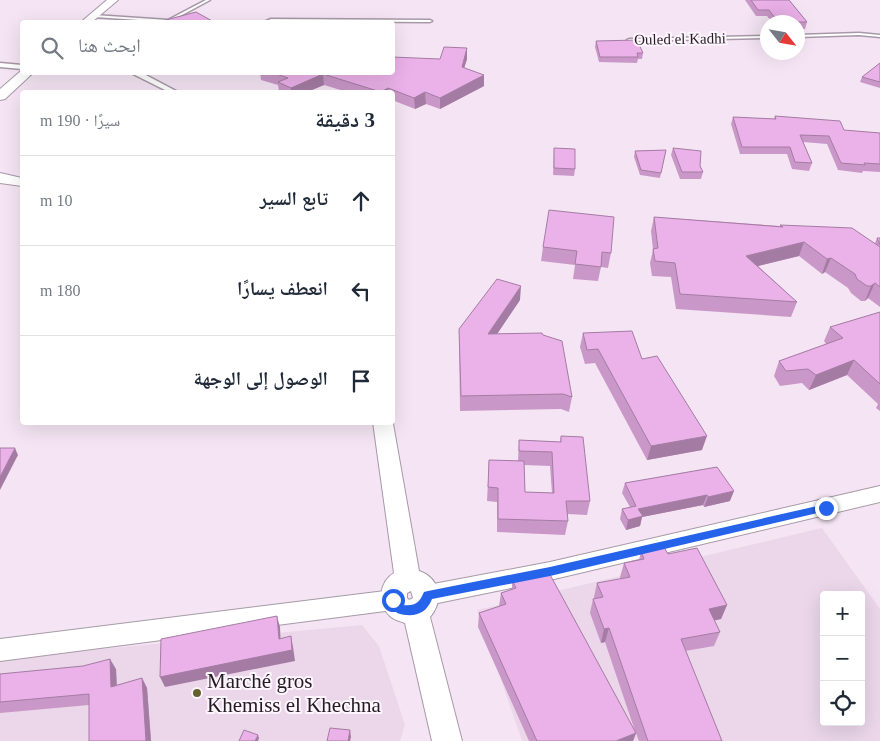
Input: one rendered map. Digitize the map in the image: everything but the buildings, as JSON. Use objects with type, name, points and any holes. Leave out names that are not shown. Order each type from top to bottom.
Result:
[{"type":"main road","points":[[90,20],[113,0]]},
{"type":"main road","points":[[0,96],[24,75]]},
{"type":"main road","points":[[0,178],[20,182]]},
{"type":"main road","points":[[384,425],[411,597],[447,741]]},
{"type":"main road","points":[[0,650],[411,597],[550,571],[880,494]]},
{"type":"street","points":[[0,65],[20,67]]},
{"type":"street","points":[[138,75],[170,90]]},
{"type":"lane","points":[[171,20],[208,0]]},
{"type":"lane","points":[[395,21],[430,21]]},
{"type":"lane","points":[[805,36],[859,34],[880,36]]},
{"type":"lane","name":"Ouled el Kadhi","points":[[622,40],[760,37]]},
{"type":"shaded area","points":[[822,528],[880,609],[880,741],[522,741],[477,610]]},
{"type":"shaded area","name":"Marché gros Khemiss el Khechna","points":[[362,625],[379,646],[405,725],[400,741],[0,741],[0,661],[101,649]]},
{"type":"place","name":"Marché gros Khemiss el Khechna","points":[[197,693]]},
{"type":"route","points":[[393,600],[400,610],[415,611],[424,605],[428,595],[550,571],[826,508]]}]
